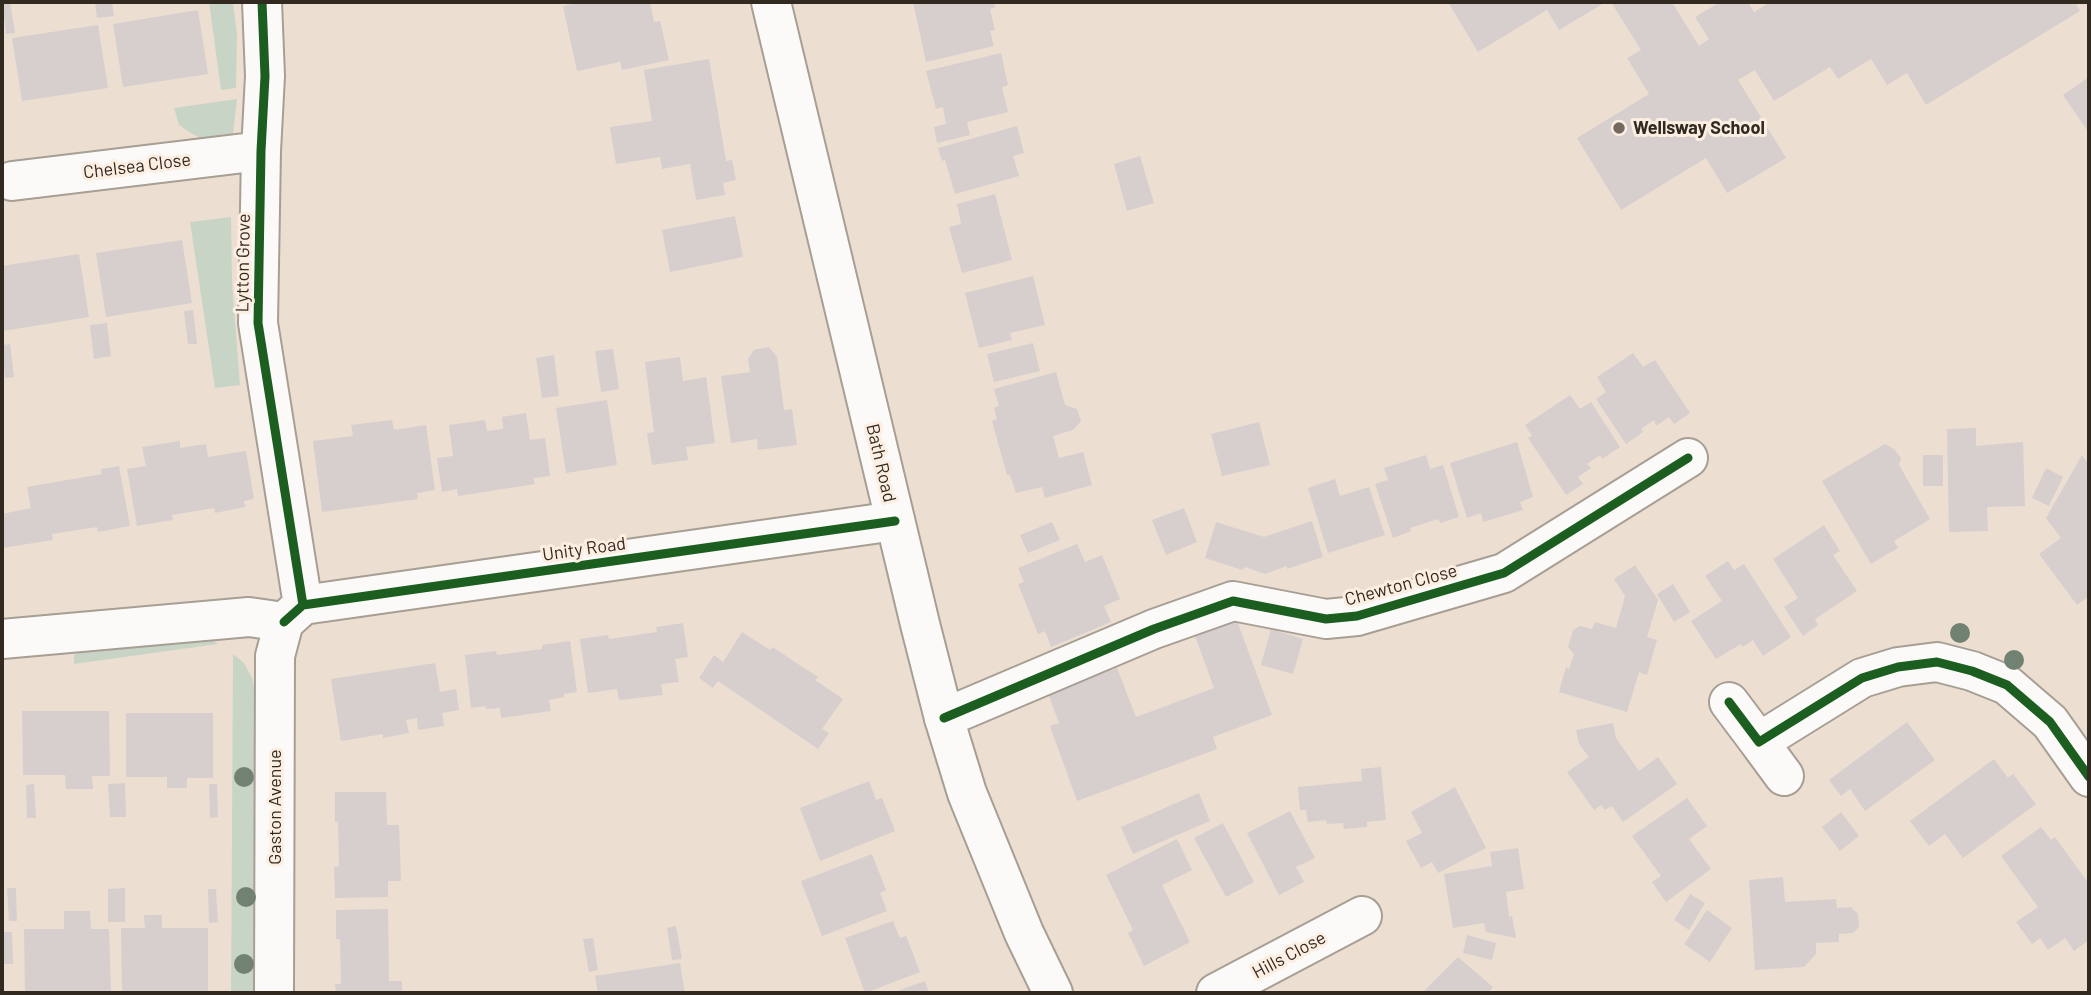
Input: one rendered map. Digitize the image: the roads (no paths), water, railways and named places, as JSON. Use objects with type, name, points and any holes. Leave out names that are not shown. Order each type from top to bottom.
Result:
[{"type":"street","name":"Lytton Grove","points":[[262,2],[265,76],[258,323],[293,614]]},
{"type":"street","name":"Bath Road","points":[[771,2],[944,718],[977,817],[1024,933],[1054,993]]},
{"type":"street","name":"Chelsea Close","points":[[12,181],[261,151]]},
{"type":"street","name":"Chewton Close","points":[[944,718],[1154,629],[1233,601],[1326,619],[1357,616],[1504,573],[1688,458]]},
{"type":"street","name":"Unity Road","points":[[2,639],[293,614],[895,521]]},
{"type":"street","name":"Gaston Avenue","points":[[274,993],[275,656],[293,614]]},
{"type":"street","points":[[1759,741],[1862,678],[1898,667],[1937,662],[1972,671],[2007,685],[2050,722],[2089,777]]},
{"type":"street","points":[[1729,702],[1784,776]]},
{"type":"street","name":"Hills Close","points":[[1216,993],[1362,916]]},
{"type":"place","name":"Wellsway School","points":[[1619,128]]}]
